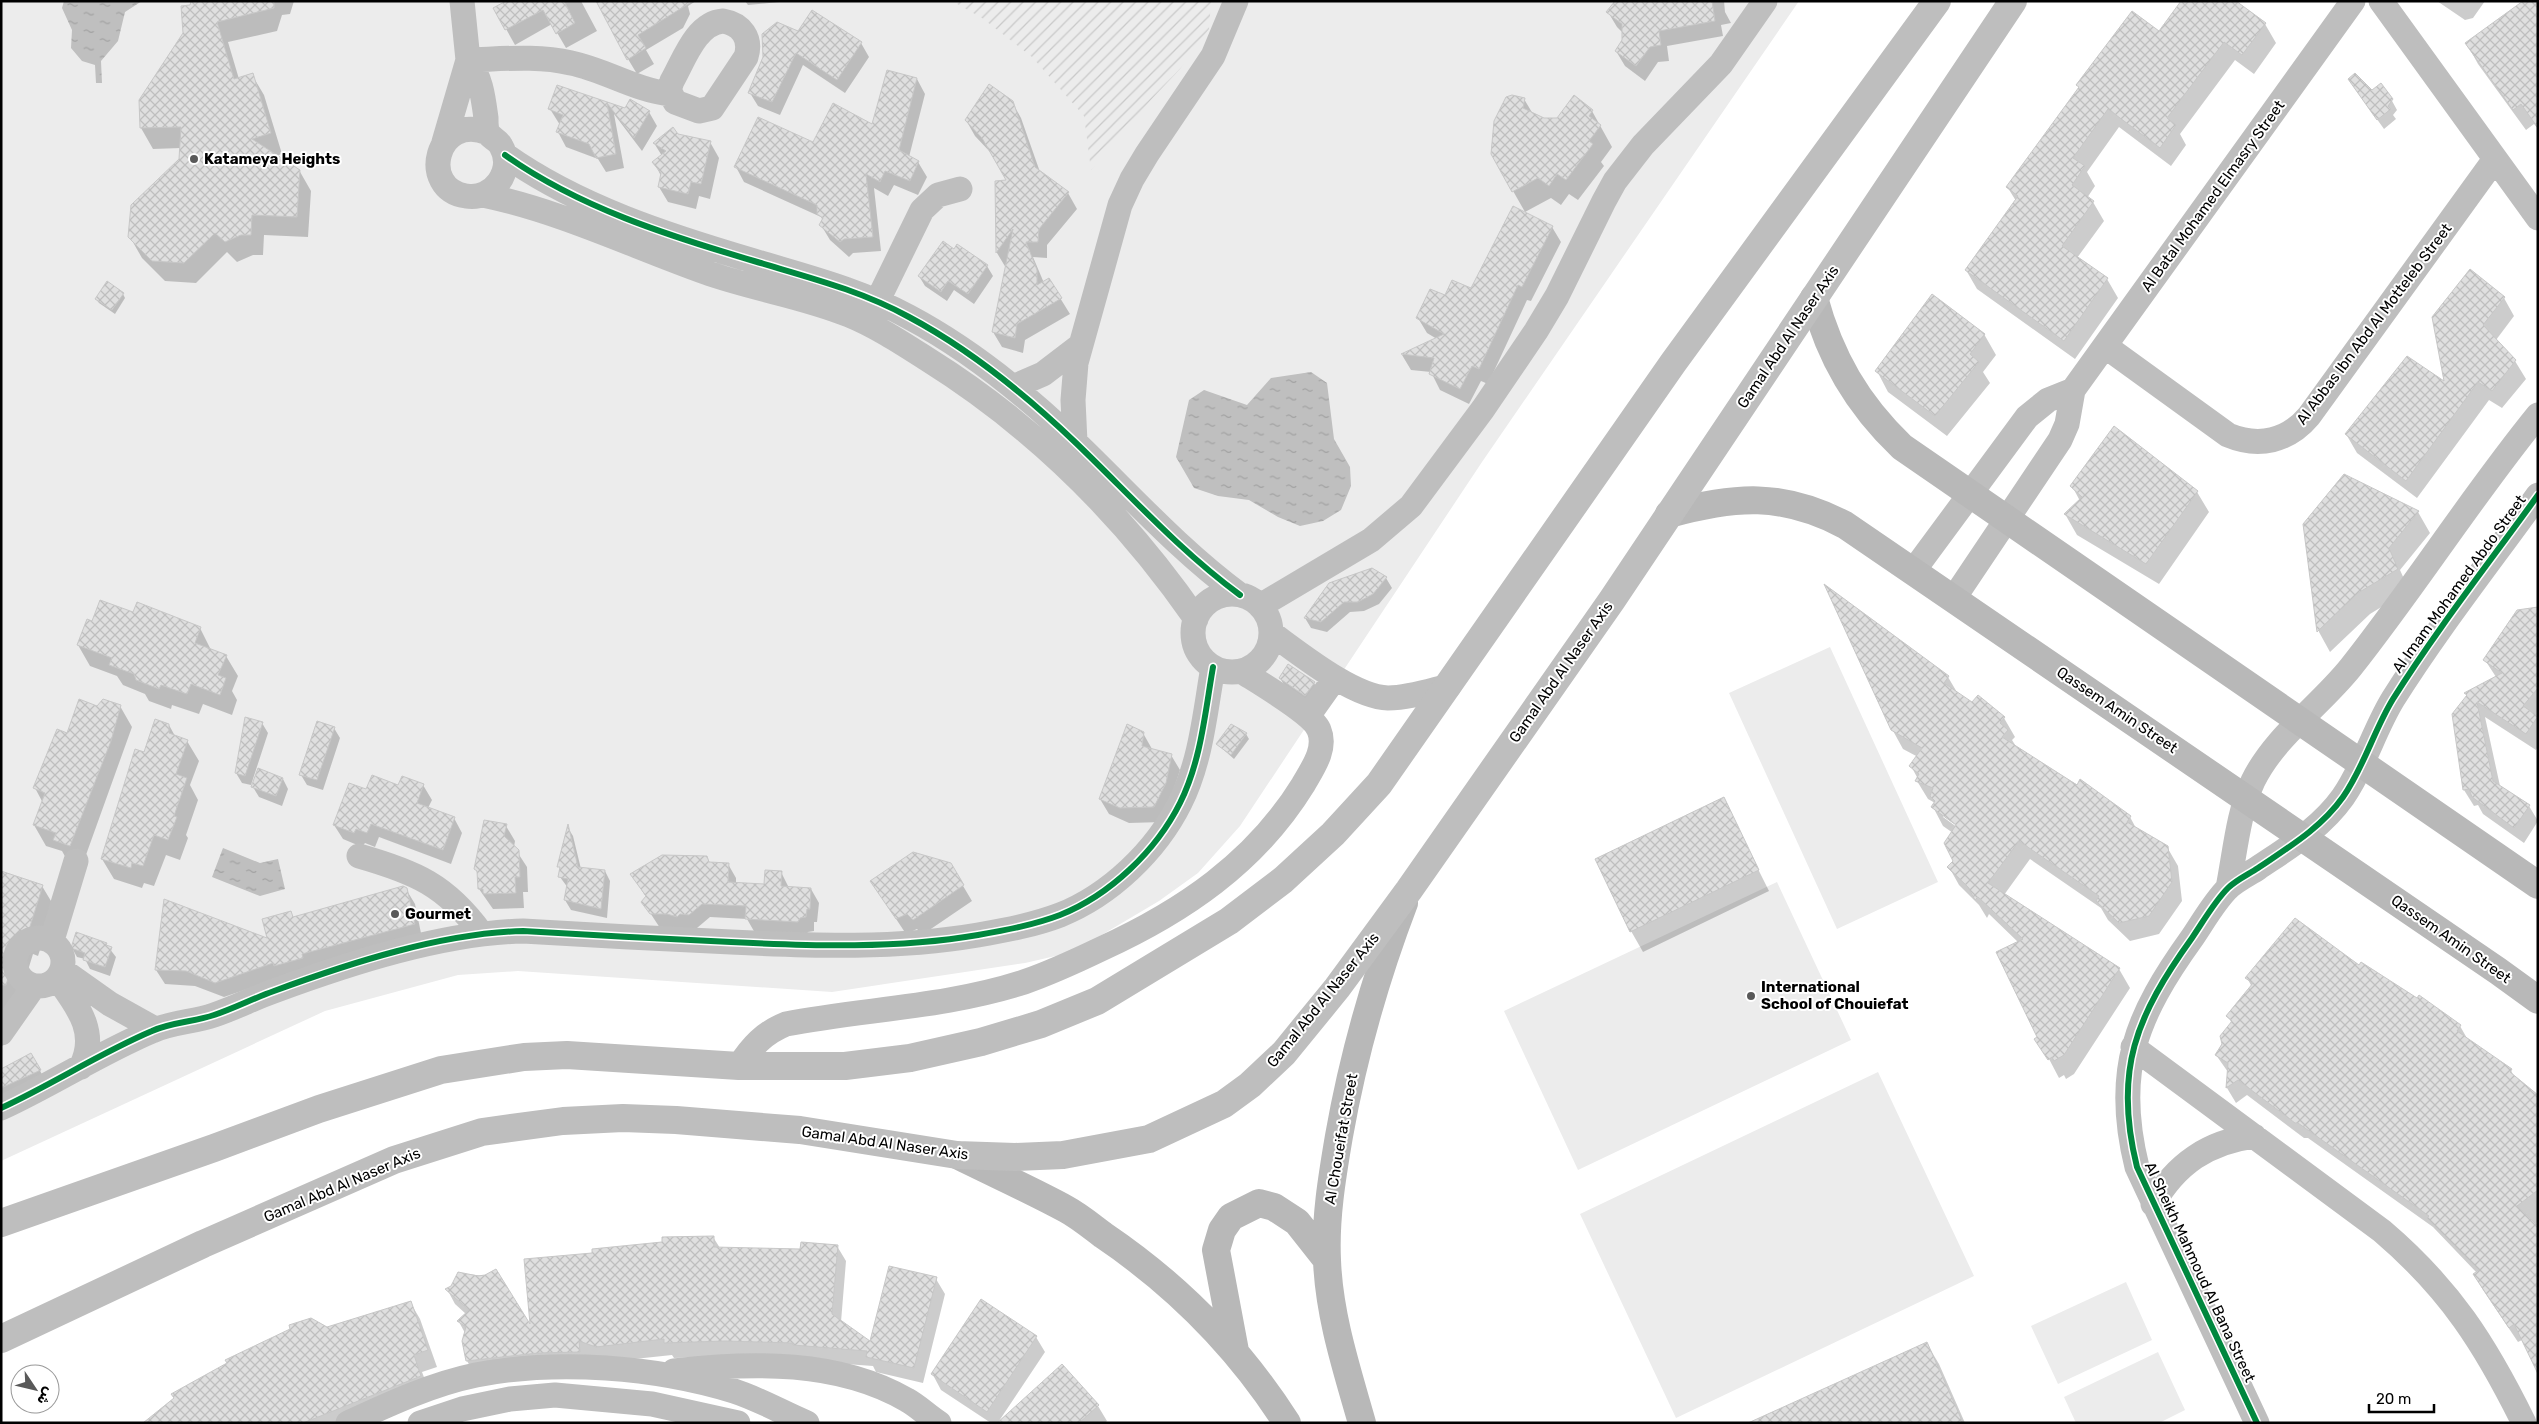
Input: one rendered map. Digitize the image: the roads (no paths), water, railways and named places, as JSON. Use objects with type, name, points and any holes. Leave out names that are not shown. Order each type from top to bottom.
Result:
[{"type":"main road","points":[[1,1223],[319,1109],[441,1070],[524,1056],[567,1055],[652,1058],[739,1066],[845,1066],[910,1058],[981,1042],[1041,1024],[1097,1001],[1229,921],[1283,880],[1333,834],[1379,784],[1673,363],[1937,1]]},
{"type":"main road","name":"Gamal Abd Al Naser Axis","points":[[1,1340],[203,1244],[394,1160],[482,1132],[563,1122],[623,1118],[676,1120],[800,1130],[957,1155],[1053,1156],[1149,1139],[1224,1104],[1250,1085],[1284,1053],[1337,988],[1409,890],[1579,648],[2013,1]]},
{"type":"main road","points":[[1814,298],[1829,346],[1853,390],[1868,411],[1902,447],[2361,764],[2534,878]]},
{"type":"main road","name":"Qassem Amin Street","points":[[1669,514],[1723,501],[1766,499],[1807,507],[1845,525],[1914,570],[2538,1000]]},
{"type":"main road","name":"Al Choueifat Street","points":[[1362,1423],[1337,1331],[1327,1260],[1331,1183],[1346,1095],[1373,991],[1409,890]]},
{"type":"main road","points":[[957,1155],[1067,1210],[1130,1253],[1168,1284],[1235,1352],[1267,1392],[1287,1423]]},
{"type":"main road","points":[[1235,1352],[1216,1250],[1222,1230],[1231,1217],[1259,1203],[1274,1207],[1297,1222],[1327,1260]]},
{"type":"street","points":[[462,1],[468,60],[481,85],[488,133]]},
{"type":"street","points":[[1075,442],[1074,382],[1081,345],[1111,233],[1124,196],[1147,154],[1213,56],[1236,1]]},
{"type":"street","points":[[505,156],[564,190],[657,229],[849,289],[878,300],[952,343],[1013,386],[1075,442],[1188,555],[1250,600],[1270,623],[1271,633],[1269,646],[1263,657],[1253,666],[1241,671],[1232,672],[1213,667],[1197,652],[1193,630],[1196,619],[1203,607],[1213,599],[1226,595],[1250,600],[1370,540],[1416,499],[1483,410],[1536,331],[1557,296],[1615,181],[1643,145],[1721,64],[1766,1]]},
{"type":"street","name":"Al Batal Mohamed Elmasry Street","points":[[1954,598],[2051,455],[2067,424],[2074,390],[2353,1]]},
{"type":"street","points":[[2381,1],[2538,218]]},
{"type":"street","points":[[468,60],[530,58],[556,60],[584,66],[646,89],[670,94]]},
{"type":"street","points":[[468,60],[439,153],[438,165],[442,181],[455,193],[464,196],[483,195],[539,210],[709,274],[850,315],[905,345],[991,402],[1060,460],[1119,521],[1167,577],[1196,619]]},
{"type":"street","points":[[444,142],[460,131],[479,129],[496,138],[505,156],[506,168],[502,179],[494,189],[483,195]]},
{"type":"street","name":"Al Abbas Ibn Abd Al Motteleb Street","points":[[2105,346],[2228,435],[2250,442],[2261,442],[2283,437],[2310,416],[2495,159]]},
{"type":"street","points":[[878,300],[922,210],[938,195],[960,189]]},
{"type":"street","points":[[1013,386],[1043,374],[1070,356],[1081,345]]},
{"type":"street","points":[[1914,570],[2018,427],[2048,400],[2074,390]]},
{"type":"street","points":[[2246,798],[2263,764],[2274,749],[2332,690],[2371,642],[2538,415]]},
{"type":"street","name":"Al Imam Mohamed Abdo Street","points":[[2304,838],[2318,826],[2343,797],[2383,717],[2409,673],[2538,495]]},
{"type":"street","points":[[1271,633],[1335,678],[1386,698],[1406,697],[1449,686]]},
{"type":"street","points":[[1,1108],[81,1068],[114,1048],[155,1029],[214,1015],[287,986],[370,960],[438,941],[481,933],[523,932],[792,945],[889,946],[935,943],[1005,931],[1062,914],[1092,899],[1121,877],[1162,831],[1179,804],[1192,775],[1200,744],[1213,667]]},
{"type":"street","points":[[739,1066],[756,1042],[765,1034],[786,1024],[951,999],[1023,982],[1088,955],[1171,913],[1208,889],[1231,871],[1268,834],[1286,811],[1308,777],[1320,751],[1319,730],[1308,716],[1241,671]]},
{"type":"street","points":[[1308,716],[1335,678]]},
{"type":"street","name":"Al Sheikh Mahmoud Al Bana Street","points":[[2228,888],[2246,798]]},
{"type":"street","name":"Al Sheikh Mahmoud Al Bana Street","points":[[2257,1423],[2137,1167],[2128,1128],[2127,1087],[2133,1047],[2144,1015],[2156,990],[2228,888],[2304,838]]},
{"type":"street","points":[[359,856],[408,872],[429,882],[457,905],[481,933]]},
{"type":"street","points":[[52,940],[76,861]]},
{"type":"street","points":[[40,936],[52,940],[60,948],[64,959],[60,974],[47,985],[34,986],[23,980],[16,971],[14,959],[19,947],[28,939],[40,936]]},
{"type":"street","points":[[60,974],[155,1029]]},
{"type":"street","points":[[60,974],[88,1029],[88,1049],[81,1068]]},
{"type":"street","points":[[1,1034],[34,986]]},
{"type":"street","points":[[2133,1047],[2382,1231],[2429,1274],[2460,1311],[2487,1351],[2524,1423]]},
{"type":"street","points":[[2153,1204],[2170,1177],[2194,1156],[2222,1142],[2254,1136]]},
{"type":"street","points":[[348,1423],[422,1391],[474,1375],[506,1370],[588,1367],[656,1373],[735,1391],[807,1423]]},
{"type":"street","points":[[656,1373],[707,1367],[792,1367],[833,1372],[872,1384],[908,1400],[939,1423]]},
{"type":"street","points":[[420,1423],[462,1408],[510,1399],[555,1395],[652,1404],[738,1423]]},
{"type":"water","points":[[64,1],[142,1],[125,12],[118,41],[101,61],[102,83],[96,83],[95,65],[82,61],[71,48],[72,30],[62,8]]},
{"type":"water","points":[[1311,372],[1327,383],[1334,439],[1350,467],[1351,486],[1341,510],[1323,521],[1300,526],[1278,517],[1249,500],[1218,496],[1194,488],[1176,457],[1189,400],[1204,390],[1247,405],[1271,378]]},
{"type":"water","points":[[223,848],[260,863],[278,859],[285,889],[260,896],[212,877]]},
{"type":"place","name":"Katameya Heights","points":[[194,159]]},
{"type":"place","name":"Gourmet","points":[[395,914]]},
{"type":"place","name":"International School of Chouiefat","points":[[1751,996]]}]
